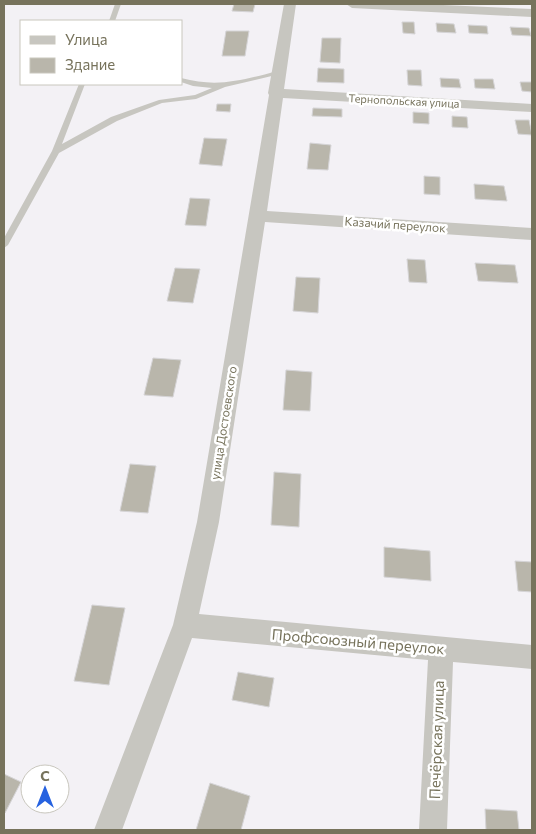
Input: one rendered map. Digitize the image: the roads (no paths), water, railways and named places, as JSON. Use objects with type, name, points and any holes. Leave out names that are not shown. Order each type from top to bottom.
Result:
[{"type":"street","name":"улица Достоевского","points":[[108,830],[185,625],[208,522],[258,216],[278,73],[290,4]]},
{"type":"street","points":[[352,4],[532,13]]},
{"type":"street","name":"Тернопольская улица","points":[[275,93],[532,108]]},
{"type":"street","name":"Казачий переулок","points":[[258,216],[532,234]]},
{"type":"street","name":"Профсоюзный переулок","points":[[185,625],[532,657]]},
{"type":"street","name":"Печёрская улица","points":[[434,830],[441,650]]},
{"type":"lane","points":[[112,20],[118,4]]},
{"type":"lane","points":[[56,151],[114,119],[161,101],[196,97],[222,86],[278,73]]},
{"type":"lane","points":[[182,80],[192,84],[222,86]]},
{"type":"lane","points":[[4,245],[56,151],[82,85]]}]
